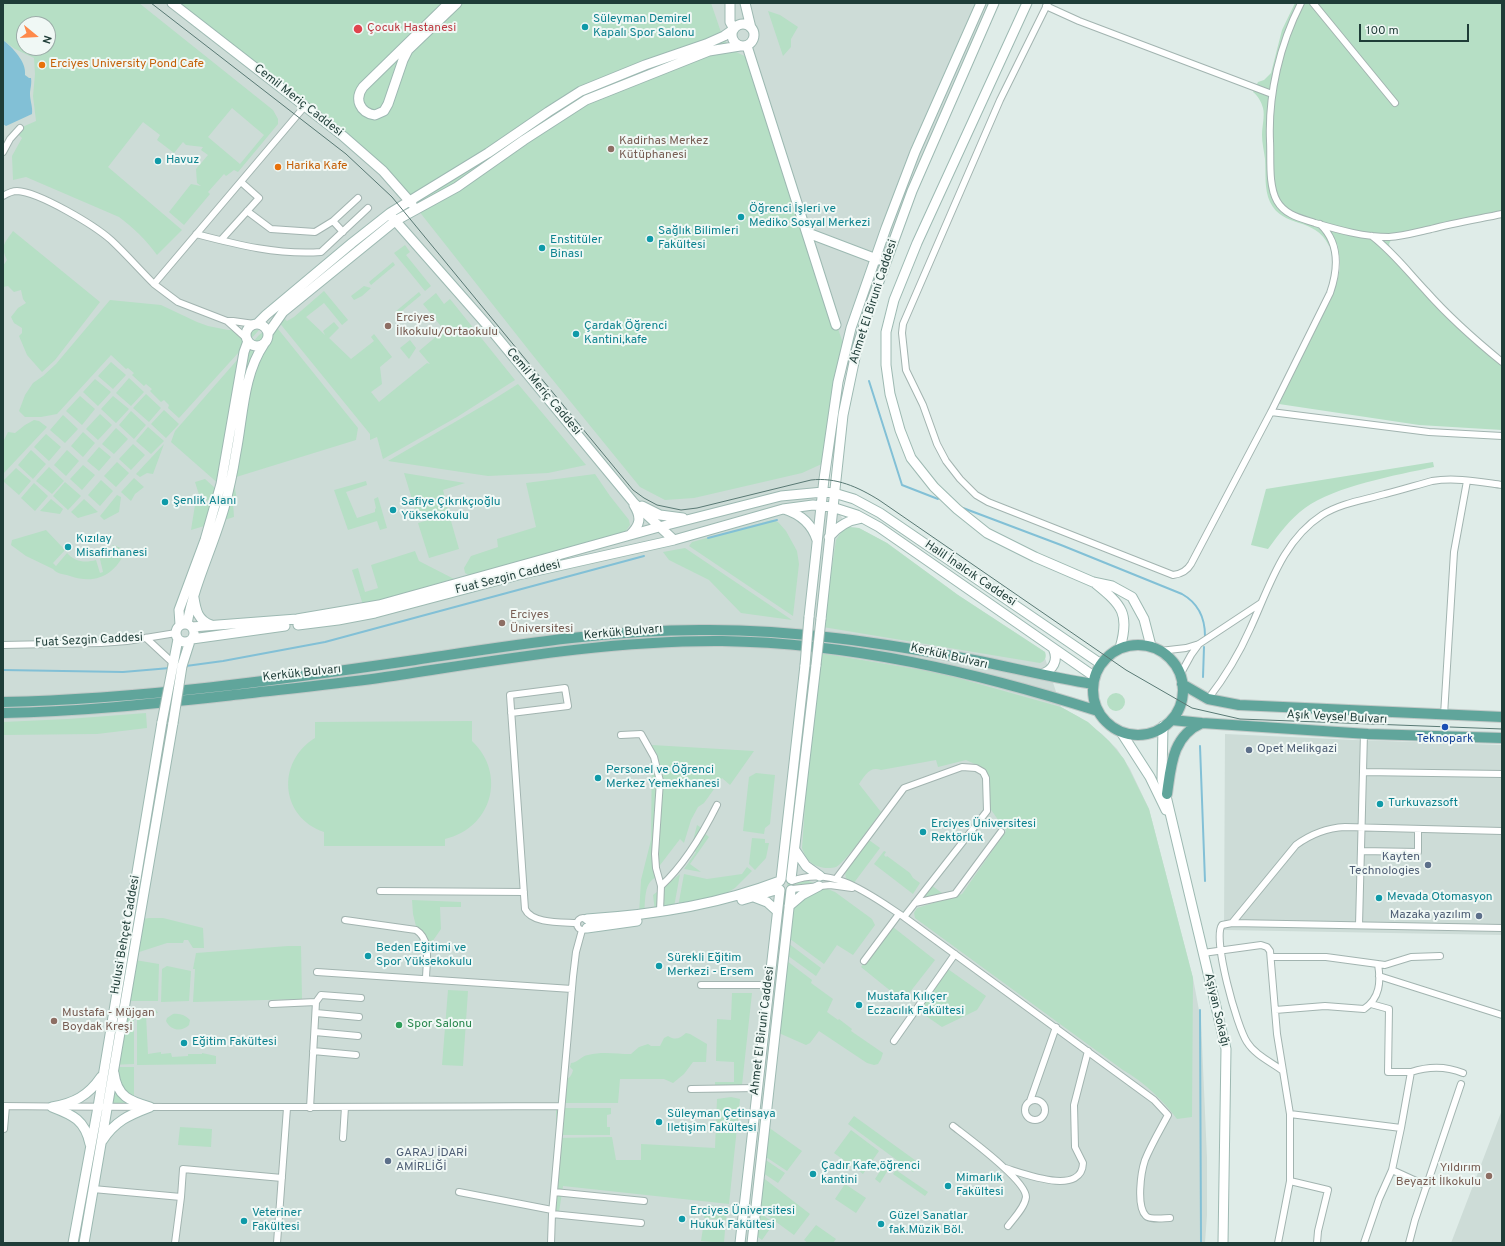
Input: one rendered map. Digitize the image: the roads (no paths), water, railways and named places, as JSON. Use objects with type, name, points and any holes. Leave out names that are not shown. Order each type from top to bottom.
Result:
[{"type":"main road","name":"Kerkük Bulvarı","points":[[3,702],[80,699],[192,688],[362,667],[581,637],[685,630],[758,631],[836,637],[929,652],[1041,674],[1068,681],[1094,680]]},
{"type":"main road","name":"Kerkük Bulvarı","points":[[3,713],[70,711],[133,706],[345,682],[602,646],[695,641],[778,643],[887,656],[978,676],[1098,712]]},
{"type":"main road","points":[[1135,644],[1151,646],[1165,653],[1176,664],[1181,680],[1183,695],[1178,710],[1172,720],[1159,730],[1146,735],[1132,735],[1121,732],[1106,723],[1098,712],[1093,698],[1094,680],[1097,669],[1106,657],[1120,648],[1135,644]]},
{"type":"main road","name":"Aşık Veysel Bulvarı","points":[[1181,680],[1208,699],[1239,705],[1502,717]]},
{"type":"main road","name":"Aşık Veysel Bulvarı","points":[[1172,720],[1202,724],[1364,733],[1502,738]]},
{"type":"main road","points":[[1167,794],[1172,762],[1176,749],[1187,732],[1202,724]]},
{"type":"street","name":"Cemil Meriç Caddesi","points":[[172,3],[343,136],[383,171],[416,209]]},
{"type":"street","points":[[449,3],[363,87],[359,93],[359,100],[360,106],[364,111],[375,114],[384,111],[408,50],[457,3]]},
{"type":"street","points":[[730,3],[730,22],[734,29],[732,32],[733,39],[734,42],[743,46],[808,233],[836,325]]},
{"type":"street","points":[[185,629],[179,610],[207,534],[221,484],[247,340],[247,331],[251,325],[256,324],[299,287],[392,217],[416,209],[457,187],[524,140],[586,100],[714,50],[750,44],[753,38],[745,3]]},
{"type":"street","name":"Ahmet El Biruni Caddesi","points":[[752,1243],[789,906],[786,885],[809,617],[823,492],[841,367],[851,328],[875,258],[915,152],[981,3]]},
{"type":"street","name":"Ahmet El Biruni Caddesi","points":[[740,1243],[777,911],[786,885],[795,850],[832,507],[843,415],[851,370],[863,327],[912,190],[994,3]]},
{"type":"street","points":[[1027,3],[917,243],[894,300],[886,332],[886,365],[890,394],[900,430],[911,458],[934,487],[969,520],[987,533],[1035,557],[1093,582],[1112,586],[1132,597],[1144,619],[1151,646]]},
{"type":"street","points":[[1301,3],[1284,46],[1272,94],[1269,127],[1273,192],[1277,202],[1288,213],[1320,224],[1372,236],[1391,237],[1410,234],[1502,214]]},
{"type":"street","points":[[1313,3],[1394,104]]},
{"type":"street","points":[[1272,94],[1074,19],[1047,5],[1000,100],[903,324],[902,333],[906,370],[920,398],[933,435],[941,452],[960,479],[972,491],[988,502],[1173,575],[1186,570],[1191,564],[1271,412],[1333,284],[1336,268],[1335,248],[1328,233],[1320,224]]},
{"type":"street","points":[[185,629],[193,595],[224,508],[250,375],[258,353],[268,339],[269,332],[283,312],[409,201],[488,153],[581,91],[645,65],[706,44],[724,36],[742,24],[751,28]]},
{"type":"street","points":[[154,284],[305,106]]},
{"type":"street","points":[[3,152],[10,139],[20,128]]},
{"type":"street","points":[[220,240],[259,198],[241,182]]},
{"type":"street","points":[[3,196],[14,191],[26,193],[56,205],[78,217],[111,240],[154,284],[178,302],[227,321],[265,326],[269,332]]},
{"type":"street","points":[[247,212],[271,229],[315,232],[333,221],[358,198]]},
{"type":"street","points":[[196,234],[280,252],[321,252],[368,208]]},
{"type":"street","name":"Cemil Meriç Caddesi","points":[[392,217],[487,325],[625,492]]},
{"type":"street","points":[[333,221],[343,232]]},
{"type":"street","points":[[808,233],[886,262]]},
{"type":"street","points":[[1372,236],[1391,252],[1426,292],[1453,319],[1502,362]]},
{"type":"street","points":[[227,321],[250,344],[257,346],[264,344]]},
{"type":"street","points":[[1271,412],[1429,432],[1502,436]]},
{"type":"street","points":[[1208,699],[1236,657],[1251,628],[1269,582],[1287,552],[1301,533],[1323,515],[1347,504],[1434,481],[1466,481],[1502,485]]},
{"type":"street","points":[[1444,715],[1454,552],[1466,481]]},
{"type":"street","points":[[625,492],[643,508],[660,515],[675,518],[696,517]]},
{"type":"street","points":[[625,492],[634,503],[674,540]]},
{"type":"street","points":[[625,492],[638,513],[639,522],[636,529],[630,535]]},
{"type":"street","name":"Halil İnalcık Caddesi","points":[[823,492],[834,493],[854,499],[880,513],[1101,664]]},
{"type":"street","name":"Fuat Sezgin Caddesi","points":[[3,645],[95,643],[146,638],[185,629],[297,619],[338,613],[379,605],[696,517],[782,496],[823,492]]},
{"type":"street","name":"Fuat Sezgin Caddesi","points":[[185,629],[184,642],[356,617],[518,575],[674,540],[783,509],[822,505],[832,507]]},
{"type":"street","name":"Halil İnalcık Caddesi","points":[[832,507],[862,518],[892,536],[1053,648],[1094,680]]},
{"type":"street","points":[[783,509],[795,513],[806,521],[813,530],[817,540]]},
{"type":"street","points":[[829,537],[843,524],[862,518]]},
{"type":"street","points":[[1093,582],[1113,598],[1122,611],[1125,632],[1120,648]]},
{"type":"street","points":[[193,595],[198,616],[204,623],[211,626]]},
{"type":"street","points":[[1160,651],[1186,648],[1199,644],[1261,603]]},
{"type":"street","name":"Hulusi Behçet Caddesi","points":[[73,1243],[90,1146],[102,1107],[113,1069],[182,666],[194,633],[185,629],[173,664],[162,722],[103,1074],[102,1107],[101,1143],[84,1243]]},
{"type":"street","points":[[146,638],[173,664]]},
{"type":"street","points":[[1181,680],[1191,655],[1199,644]]},
{"type":"street","points":[[1041,674],[1048,671],[1054,665],[1056,658],[1053,648]]},
{"type":"street","points":[[511,713],[568,706],[565,688],[510,695],[511,713],[525,908],[530,916],[538,919],[577,923]]},
{"type":"street","name":"Aşiyan Sokağı","points":[[1163,726],[1162,779],[1167,794],[1226,1049],[1223,1243]]},
{"type":"street","name":"Aşiyan Sokağı","points":[[1121,732],[1150,777],[1174,828]]},
{"type":"street","points":[[1359,925],[1364,733]]},
{"type":"street","points":[[621,735],[641,734],[651,749],[657,765],[660,789],[655,861],[661,886],[660,912]]},
{"type":"street","points":[[836,879],[904,788],[962,767],[978,769],[983,772],[986,778],[988,811],[915,903],[864,961]]},
{"type":"street","points":[[1363,772],[1502,774]]},
{"type":"street","points":[[661,886],[675,873],[683,862],[717,805]]},
{"type":"street","points":[[1232,923],[1296,845],[1328,829],[1345,827],[1502,831]]},
{"type":"street","points":[[1361,851],[1418,852],[1418,829]]},
{"type":"street","points":[[915,903],[955,894],[1001,832]]},
{"type":"street","points":[[795,850],[806,866],[820,876]]},
{"type":"street","points":[[577,923],[578,927],[585,929],[705,910],[754,897],[807,876],[820,876],[836,879],[864,891],[902,916],[1056,1027],[1145,1093],[1168,1115],[1145,1161],[1140,1193],[1142,1206],[1146,1216],[1150,1218],[1170,1218]]},
{"type":"street","points":[[577,923],[581,918],[588,919],[660,912],[786,885],[842,886],[864,891]]},
{"type":"street","points":[[789,906],[802,895],[819,886]]},
{"type":"street","points":[[380,891],[524,892]]},
{"type":"street","points":[[754,897],[767,902],[777,911]]},
{"type":"street","points":[[551,1243],[552,1212],[575,958],[585,929],[590,924],[588,919]]},
{"type":"street","points":[[345,920],[419,931],[426,943],[426,979]]},
{"type":"street","points":[[1283,1071],[1253,1050],[1244,1038],[1220,951],[1220,928],[1224,924],[1502,928]]},
{"type":"street","points":[[1203,953],[1263,945],[1269,948],[1272,957],[1277,1034],[1290,1114],[1290,1181],[1278,1243]]},
{"type":"street","points":[[894,1041],[954,954]]},
{"type":"street","points":[[1272,957],[1326,957],[1386,965],[1416,956],[1440,956]]},
{"type":"street","points":[[1275,1010],[1325,1006],[1364,1009],[1371,1004],[1378,992],[1380,976],[1378,964]]},
{"type":"street","points":[[317,972],[572,989]]},
{"type":"street","points":[[1380,976],[1502,1015]]},
{"type":"street","points":[[701,984],[769,985]]},
{"type":"street","points":[[310,1108],[316,1002],[321,995],[361,998]]},
{"type":"street","points":[[272,1004],[316,1002]]},
{"type":"street","points":[[1371,1004],[1390,1009],[1388,1072],[1411,1072],[1425,1068],[1440,1067],[1463,1073]]},
{"type":"street","points":[[316,1013],[359,1017]]},
{"type":"street","points":[[1030,1102],[1056,1027]]},
{"type":"street","points":[[314,1032],[358,1036]]},
{"type":"street","points":[[314,1051],[356,1055]]},
{"type":"street","points":[[1005,1168],[1062,1182],[1074,1178],[1080,1174],[1083,1164],[1075,1147],[1074,1106],[1088,1051]]},
{"type":"street","points":[[113,1069],[116,1082],[124,1096],[132,1102],[150,1107]]},
{"type":"street","points":[[1364,1243],[1373,1214],[1392,1170],[1411,1072]]},
{"type":"street","points":[[52,1107],[81,1098],[92,1089],[103,1074]]},
{"type":"street","points":[[1408,1243],[1461,1084]]},
{"type":"street","points":[[691,1089],[757,1088]]},
{"type":"street","points":[[3,1129],[4,1106],[310,1108],[561,1106]]},
{"type":"street","points":[[52,1107],[72,1115],[80,1121],[86,1130],[90,1146]]},
{"type":"street","points":[[101,1143],[108,1132],[123,1119],[150,1107]]},
{"type":"street","points":[[343,1138],[345,1107]]},
{"type":"street","points":[[278,1243],[287,1108]]},
{"type":"street","points":[[1290,1114],[1401,1128]]},
{"type":"street","points":[[953,1126],[1005,1168],[1023,1188],[1026,1194],[1023,1204],[1008,1226]]},
{"type":"street","points":[[175,1243],[183,1170],[282,1178]]},
{"type":"street","points":[[1392,1170],[1427,1186]]},
{"type":"street","points":[[1290,1181],[1328,1190],[1318,1232],[1317,1243]]},
{"type":"street","points":[[93,1189],[181,1197]]},
{"type":"street","points":[[459,1192],[552,1212],[642,1223]]},
{"type":"street","points":[[554,1192],[644,1201]]},
{"type":"water","points":[[3,40],[16,53],[16,56],[19,56],[24,65],[25,75],[31,78],[30,94],[32,114],[6,126],[3,124]]},
{"type":"waterway","points":[[869,381],[902,485],[938,499]]},
{"type":"waterway","points":[[963,508],[1061,545],[1182,594],[1188,598],[1200,612],[1204,623],[1205,636]]},
{"type":"waterway","points":[[708,538],[777,520]]},
{"type":"waterway","points":[[186,666],[223,661],[325,642],[644,556]]},
{"type":"waterway","points":[[1203,677],[1204,647]]},
{"type":"waterway","points":[[3,670],[123,672],[170,668]]},
{"type":"waterway","points":[[1200,746],[1205,881]]},
{"type":"waterway","points":[[1200,1010],[1201,1243]]},
{"type":"tram line","points":[[151,3],[346,154],[392,197],[633,490],[657,505],[681,510],[697,508],[811,480],[829,480],[846,484],[855,487],[879,500],[1126,670],[1192,708],[1240,719],[1502,729]]},
{"type":"place","name":"Süleyman Demirel Kapalı Spor Salonu","points":[[585,27]]},
{"type":"place","name":"Çocuk Hastanesi","points":[[358,29]]},
{"type":"place","name":"Erciyes University Pond Cafe","points":[[42,65]]},
{"type":"place","name":"Kadirhas Merkez Kütüphanesi","points":[[611,149]]},
{"type":"place","name":"Havuz","points":[[158,161]]},
{"type":"place","name":"Harika Kafe","points":[[278,167]]},
{"type":"place","name":"Öğrenci İşleri ve Mediko Sosyal Merkezi","points":[[741,217]]},
{"type":"place","name":"Sağlık Bilimleri Fakültesi","points":[[650,239]]},
{"type":"place","name":"Enstitüler Binası","points":[[542,248]]},
{"type":"place","name":"Erciyes İlkokulu/Ortaokulu","points":[[388,326]]},
{"type":"place","name":"Çardak Öğrenci Kantini,kafe","points":[[576,334]]},
{"type":"place","name":"Şenlik Alanı","points":[[165,502]]},
{"type":"place","name":"Safiye Çıkrıkçıoğlu Yüksekokulu","points":[[393,510]]},
{"type":"place","name":"Kızılay Misafirhanesi","points":[[68,547]]},
{"type":"place","name":"Erciyes Üniversitesi","points":[[502,623]]},
{"type":"place","name":"Teknopark","points":[[1445,727]]},
{"type":"place","name":"Opet Melikgazi","points":[[1249,750]]},
{"type":"place","name":"Personel ve Öğrenci Merkez Yemekhanesi","points":[[598,778]]},
{"type":"place","name":"Turkuvazsoft","points":[[1380,804]]},
{"type":"place","name":"Erciyes Üniversitesi Rektörlük","points":[[923,832]]},
{"type":"place","name":"Kayten Technologies","points":[[1428,865]]},
{"type":"place","name":"Mevada Otomasyon","points":[[1379,898]]},
{"type":"place","name":"Mazaka yazılım","points":[[1479,916]]},
{"type":"place","name":"Beden Eğitimi ve Spor Yüksekokulu","points":[[368,956]]},
{"type":"place","name":"Sürekli Eğitim Merkezi - Ersem","points":[[659,966]]},
{"type":"place","name":"Mustafa Kılıçer Eczacılık Fakültesi","points":[[859,1005]]},
{"type":"place","name":"Mustafa - Müjgan Boydak Kreşi","points":[[54,1021]]},
{"type":"place","name":"Spor Salonu","points":[[399,1025]]},
{"type":"place","name":"Eğitim Fakültesi","points":[[184,1043]]},
{"type":"place","name":"Süleyman Çetinsaya Iletişim Fakültesi","points":[[659,1122]]},
{"type":"place","name":"GARAJ İDARİ AMİRLİĞİ","points":[[388,1161]]},
{"type":"place","name":"Çadır Kafe,öğrenci kantini","points":[[813,1174]]},
{"type":"place","name":"Yıldırım Beyazit İlkokulu","points":[[1489,1176]]},
{"type":"place","name":"Mimarlık Fakültesi","points":[[948,1186]]},
{"type":"place","name":"Erciyes Üniversitesi Hukuk Fakültesi","points":[[682,1219]]},
{"type":"place","name":"Veteriner Fakültesi","points":[[244,1221]]},
{"type":"place","name":"Güzel Sanatlar fak.Müzik Böl.","points":[[881,1224]]}]
